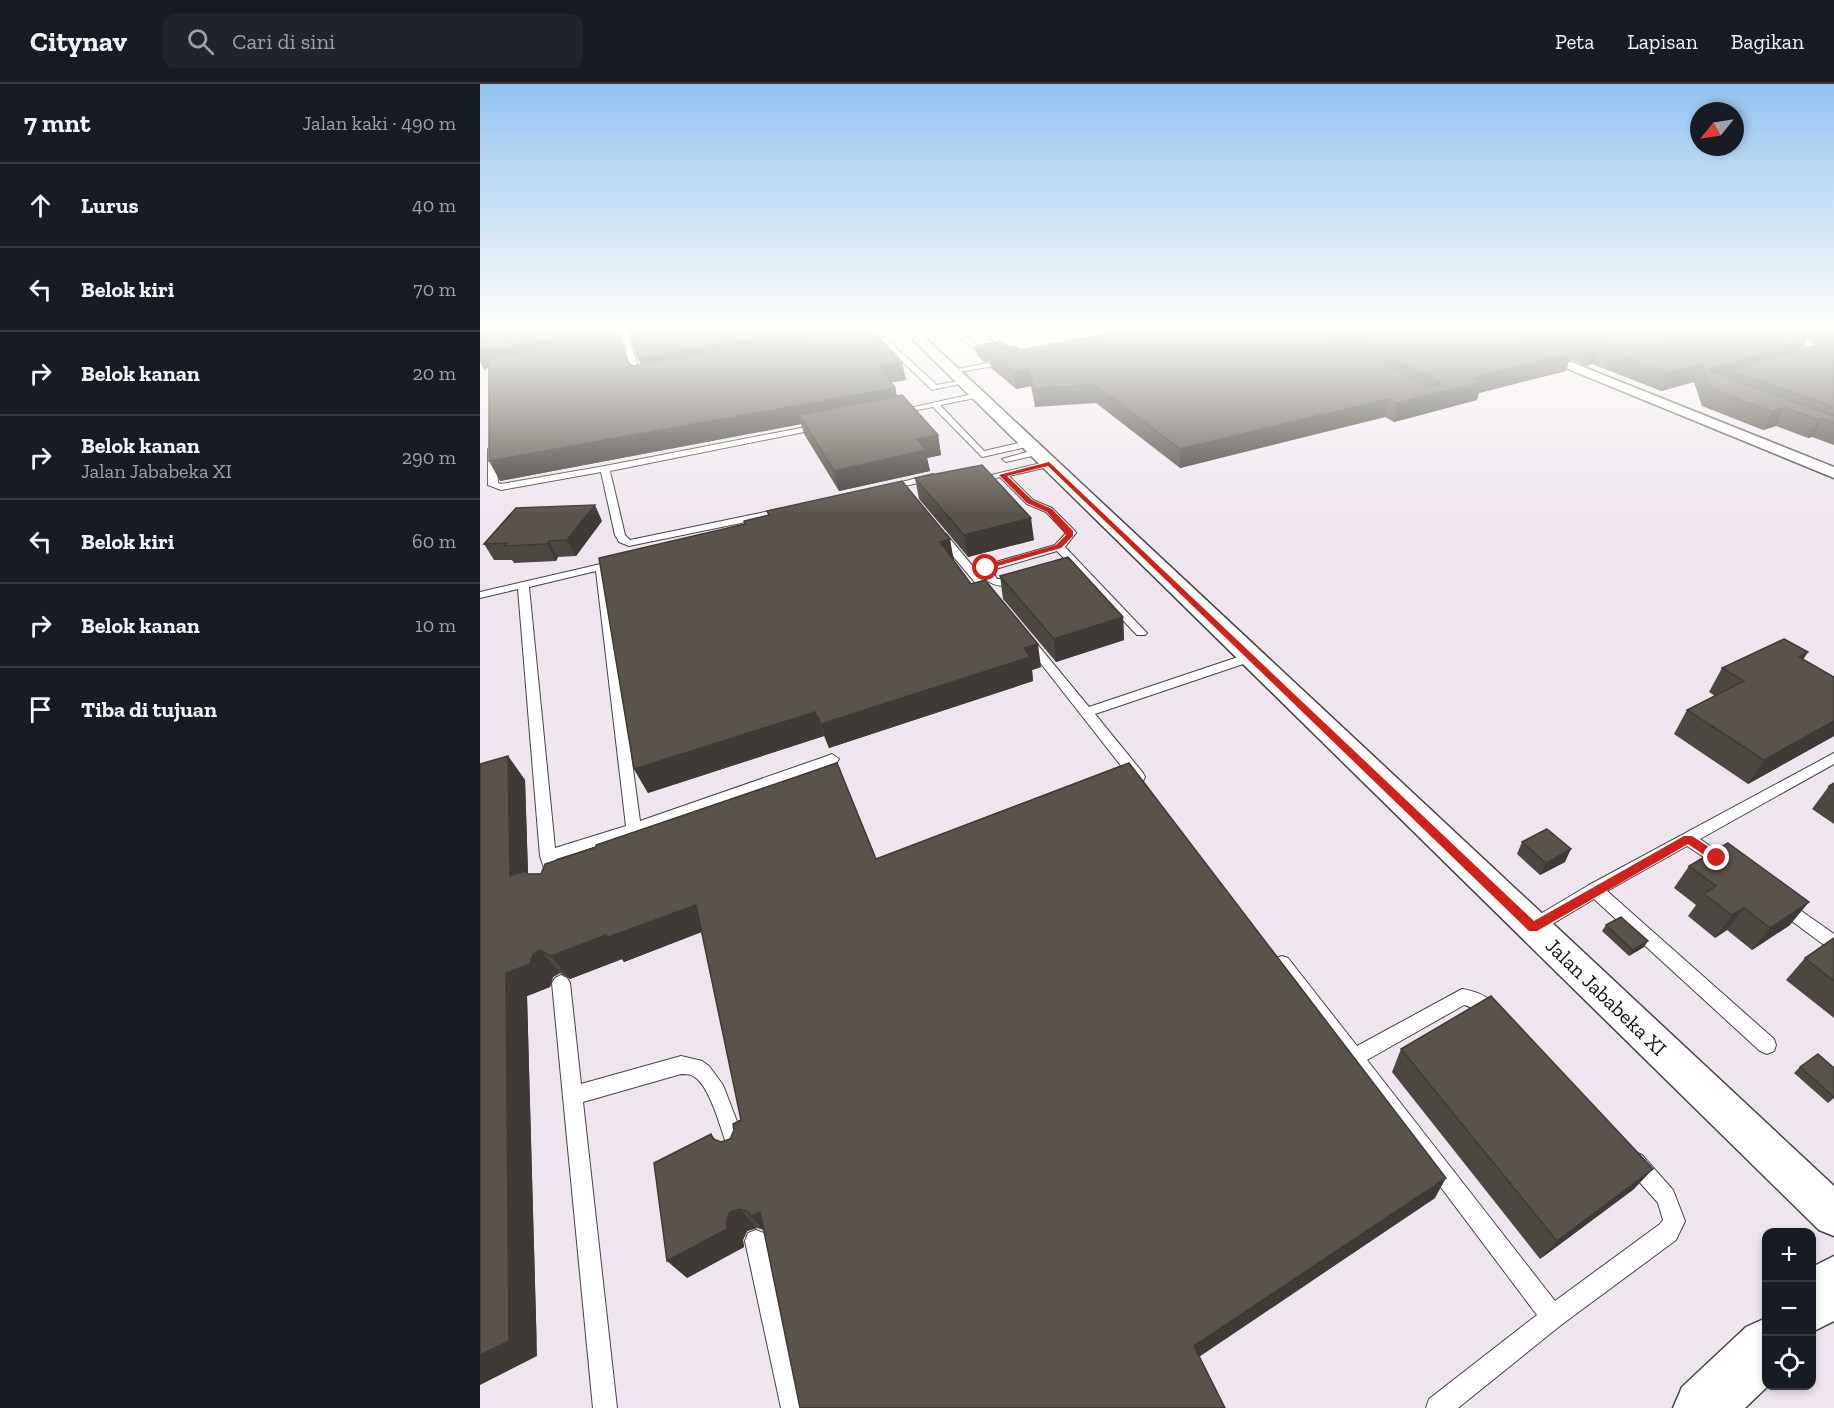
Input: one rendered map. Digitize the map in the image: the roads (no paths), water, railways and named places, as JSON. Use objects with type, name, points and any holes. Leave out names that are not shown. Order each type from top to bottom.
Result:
[{"type":"street","name":"Jalan Jababeka XI","points":[[972,392],[1030,455],[1251,657],[1834,1215]]},
{"type":"street","points":[[1632,392],[1834,473]]},
{"type":"street","points":[[1816,1300],[1834,1283]]},
{"type":"street","points":[[1703,1408],[1762,1352]]},
{"type":"lane","points":[[889,413],[935,404],[952,392]]},
{"type":"lane","points":[[935,404],[982,454],[1030,455]]},
{"type":"lane","points":[[492,440],[493,485],[496,487],[605,469],[832,424]]},
{"type":"lane","points":[[960,484],[1003,475],[1030,455]]},
{"type":"lane","points":[[605,469],[620,534],[623,540],[629,543],[795,508]]},
{"type":"lane","points":[[879,489],[939,475]]},
{"type":"lane","points":[[1003,475],[1030,502],[1049,510],[1071,533],[1059,547],[990,567],[985,571],[1000,584],[1030,577]]},
{"type":"lane","points":[[930,522],[998,604]]},
{"type":"lane","points":[[1059,547],[1141,633]]},
{"type":"lane","points":[[480,595],[624,562]]},
{"type":"lane","points":[[1064,567],[1075,564]]},
{"type":"lane","points":[[601,567],[634,829]]},
{"type":"lane","points":[[523,586],[551,880]]},
{"type":"lane","points":[[1020,631],[1088,712],[1145,787]]},
{"type":"lane","points":[[1088,712],[1251,657]]},
{"type":"lane","points":[[1533,927],[1834,758]]},
{"type":"lane","points":[[548,856],[634,829],[832,759]]},
{"type":"lane","points":[[1688,839],[1739,872]]},
{"type":"lane","points":[[1595,891],[1767,1045]]},
{"type":"lane","points":[[1766,892],[1830,940]]},
{"type":"lane","points":[[1268,945],[1553,1317]]},
{"type":"lane","points":[[561,982],[605,1408]]},
{"type":"lane","points":[[1354,1057],[1462,997],[1478,1000],[1502,1025]]},
{"type":"lane","points":[[572,1096],[681,1065],[696,1067],[718,1096],[738,1150]]},
{"type":"lane","points":[[1438,1408],[1672,1227],[1674,1221],[1666,1197],[1624,1152]]},
{"type":"lane","points":[[756,1241],[793,1408]]}]
